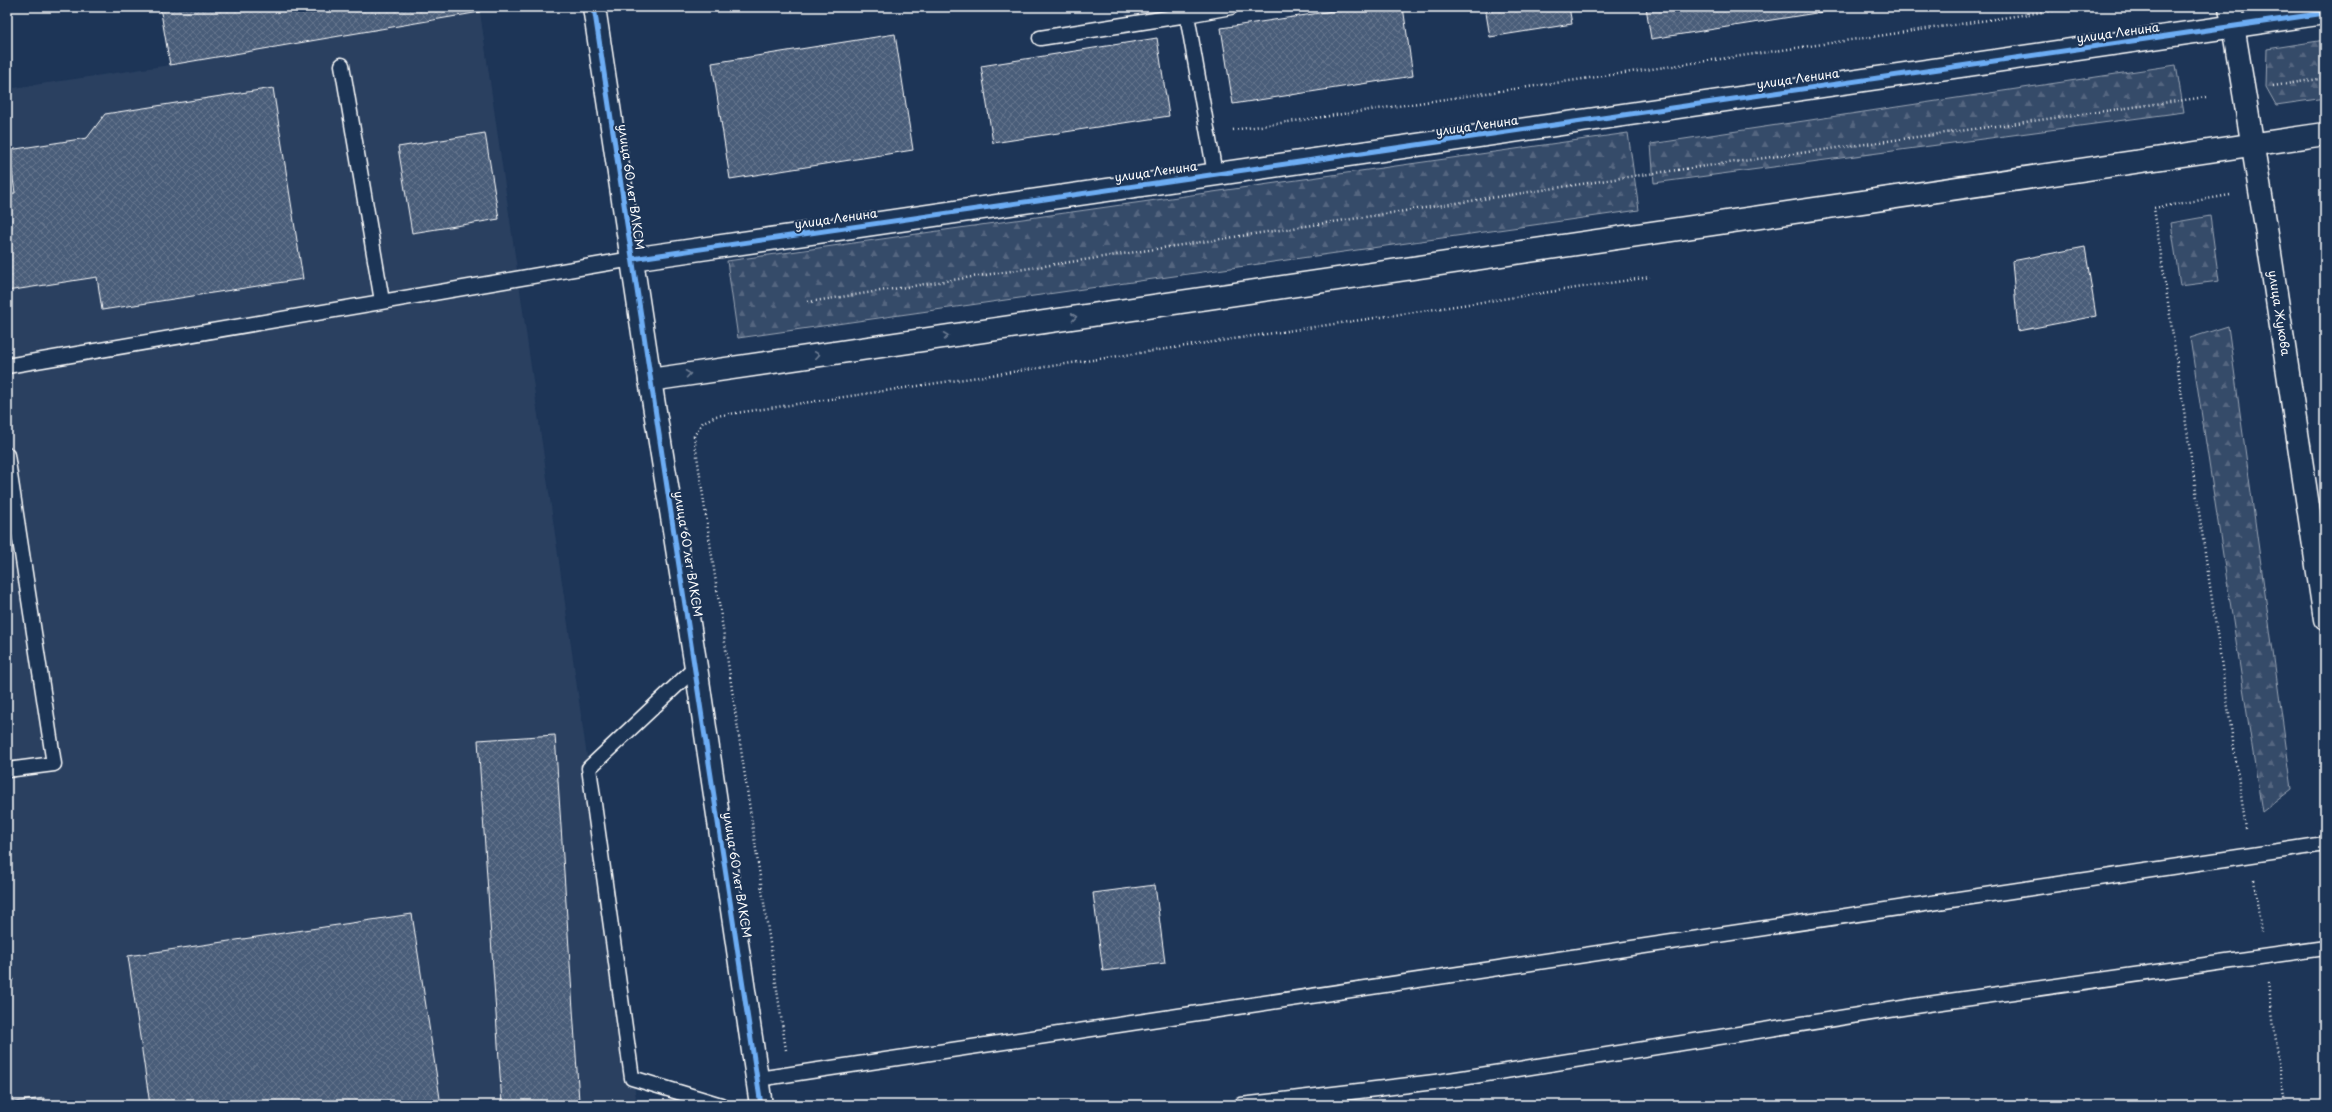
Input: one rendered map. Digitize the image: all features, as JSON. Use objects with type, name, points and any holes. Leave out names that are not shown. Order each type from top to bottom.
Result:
[{"type":"street","name":"улица 60 лет ВЛКСМ","points":[[594,7],[650,380],[696,667],[761,1105]]},
{"type":"street","name":"улица Ленина","points":[[632,259],[1215,174],[2231,16],[2325,13]]},
{"type":"street","name":"улица Жукова","points":[[2231,16],[2324,610]]},
{"type":"street","points":[[650,380],[2325,134]]},
{"type":"lane","points":[[1040,38],[1231,7]]},
{"type":"lane","points":[[1187,15],[1215,174]]},
{"type":"lane","points":[[342,65],[382,301]]},
{"type":"lane","points":[[7,366],[632,259]]},
{"type":"lane","points":[[7,455],[54,764],[7,770]]},
{"type":"lane","points":[[696,667],[590,768],[632,1078],[721,1105]]},
{"type":"lane","points":[[758,1079],[1952,898],[2325,844]]},
{"type":"lane","points":[[1241,1105],[1443,1081],[1921,1005],[2325,948]]},
{"type":"path","points":[[1208,134],[2077,7]]},
{"type":"path","points":[[2266,87],[2325,78]]},
{"type":"path","points":[[808,302],[1634,176],[2206,97]]},
{"type":"path","points":[[2154,208],[2250,856],[2285,1105]]},
{"type":"path","points":[[790,1074],[694,436],[703,422],[716,416],[1650,276]]},
{"type":"shaded area","points":[[480,12],[637,1105],[7,1105],[7,89],[170,65]]},
{"type":"green space","points":[[2325,40],[2325,98],[2276,105],[2266,87],[2267,49]]},
{"type":"green space","points":[[2176,65],[2184,112],[1654,183],[1651,144]]},
{"type":"green space","points":[[1628,133],[1639,210],[738,338],[727,261]]},
{"type":"green space","points":[[2210,216],[2219,281],[2180,286],[2171,223]]},
{"type":"green space","points":[[2228,326],[2292,789],[2262,812],[2190,338]]},
{"type":"building","points":[[160,7],[479,7],[480,12],[170,65]]},
{"type":"building","points":[[1359,7],[1403,7],[1413,76],[1233,104],[1221,28]]},
{"type":"building","points":[[1485,7],[1569,7],[1572,24],[1490,37]]},
{"type":"building","points":[[1646,7],[1828,7],[1829,11],[1651,39]]},
{"type":"building","points":[[895,34],[913,150],[730,179],[712,63]]},
{"type":"building","points":[[1157,38],[1169,116],[993,143],[981,66]]},
{"type":"building","points":[[273,88],[303,279],[102,310],[97,277],[7,291],[7,194],[15,193],[9,150],[87,138],[105,114]]},
{"type":"building","points":[[485,133],[499,219],[412,233],[398,147]]},
{"type":"building","points":[[2085,247],[2096,316],[2018,331],[2012,261]]},
{"type":"building","points":[[555,735],[579,1101],[502,1105],[478,740]]},
{"type":"building","points":[[1155,885],[1165,963],[1103,971],[1093,893]]},
{"type":"building","points":[[412,914],[441,1105],[150,1105],[128,956]]},
{"type":"building","points":[[7,935],[13,980],[7,981]]},
{"type":"building","points":[[44,1098],[45,1105],[7,1105],[7,1103]]},
{"type":"cycle path","points":[[594,7],[761,1105]]},
{"type":"cycle path","points":[[632,259],[2325,13]]}]
